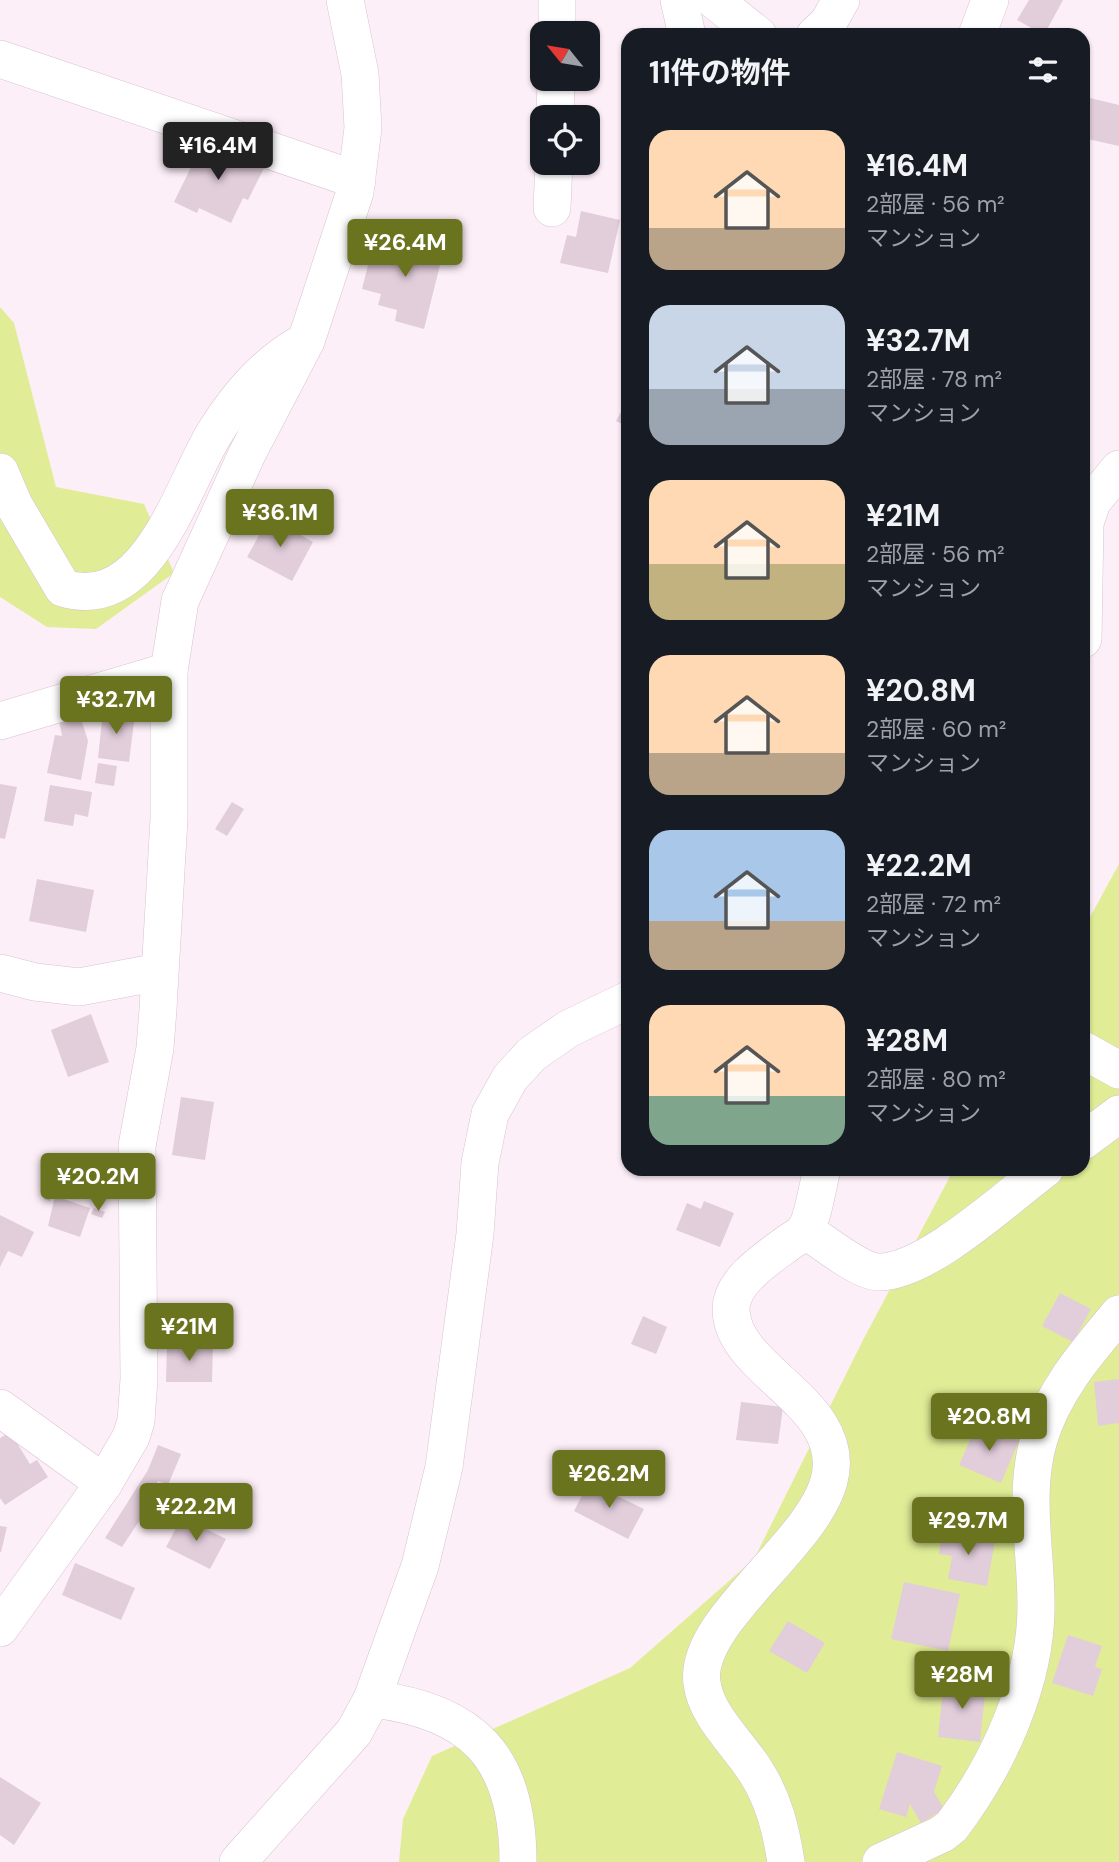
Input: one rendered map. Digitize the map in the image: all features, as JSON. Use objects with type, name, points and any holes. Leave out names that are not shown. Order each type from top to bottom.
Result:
[{"type":"street","points":[[0,1628],[104,1483],[131,1437],[136,1421],[139,1379],[136,1146],[155,1048],[169,819],[169,671],[180,601],[247,454],[306,341],[343,232],[357,180],[363,128],[360,74],[345,0]]},
{"type":"street","points":[[557,0],[557,21]]},
{"type":"street","points":[[679,0],[685,28]]},
{"type":"street","points":[[714,0],[749,28]]},
{"type":"street","points":[[823,28],[841,0]]},
{"type":"street","points":[[980,28],[990,0]]},
{"type":"street","points":[[0,59],[357,180]]},
{"type":"street","points":[[552,208],[553,175]]},
{"type":"street","points":[[0,472],[14,505],[63,588],[76,592],[97,591],[144,563],[158,543],[215,433],[250,385],[274,360],[306,341]]},
{"type":"street","points":[[1090,508],[1119,469]]},
{"type":"street","points":[[0,721],[169,671]]},
{"type":"street","points":[[0,973],[35,982],[79,987],[159,972]]},
{"type":"street","points":[[238,1862],[355,1732],[372,1699],[420,1566],[444,1467],[475,1234],[480,1163],[490,1114],[510,1079],[532,1054],[568,1029],[621,1003]]},
{"type":"street","points":[[1090,1054],[1119,1070]]},
{"type":"street","points":[[1090,1135],[1119,1114]]},
{"type":"street","points":[[786,1862],[778,1816],[758,1774],[707,1701],[701,1667],[714,1637],[762,1577],[794,1544],[829,1482],[831,1456],[827,1440],[817,1422],[743,1342],[732,1324],[731,1306],[736,1291],[768,1258],[805,1230],[820,1176]]},
{"type":"street","points":[[805,1230],[864,1267],[878,1272],[914,1264],[939,1252],[1036,1176]]},
{"type":"street","points":[[881,1862],[953,1826],[1000,1748],[1022,1687],[1032,1648],[1036,1606],[1030,1503],[1038,1442],[1051,1405],[1081,1360],[1119,1314]]},
{"type":"street","points":[[0,1408],[104,1483]]},
{"type":"street","points":[[372,1699],[428,1709],[467,1728],[481,1741],[509,1798],[518,1862]]},
{"type":"green space","points":[[0,307],[14,323],[56,487],[144,504],[174,573],[96,629],[47,627],[0,597]]},
{"type":"green space","points":[[1119,864],[1119,1862],[399,1862],[403,1819],[432,1756],[630,1668],[754,1559],[863,1340],[950,1176],[1090,1176],[1090,917]]},
{"type":"building","points":[[1029,0],[1063,0],[1048,28],[1031,28],[1017,20]]},
{"type":"building","points":[[1090,98],[1119,105],[1119,146],[1090,140]]},
{"type":"building","points":[[197,143],[265,166],[248,200],[243,198],[231,223],[199,208],[197,213],[174,202],[193,163],[188,161]]},
{"type":"building","points":[[581,211],[620,220],[608,273],[560,263],[567,235],[576,237]]},
{"type":"building","points":[[395,237],[444,249],[424,329],[395,321],[397,310],[378,305],[381,294],[362,289],[373,245],[392,250]]},
{"type":"building","points":[[269,517],[313,542],[292,581],[247,557]]},
{"type":"building","points":[[103,711],[135,714],[129,762],[98,758]]},
{"type":"building","points":[[79,712],[88,741],[81,780],[47,773],[55,735],[62,736],[59,720]]},
{"type":"building","points":[[98,763],[117,766],[114,786],[95,783]]},
{"type":"building","points":[[0,784],[17,787],[5,839],[0,838]]},
{"type":"building","points":[[50,785],[92,792],[88,817],[75,814],[73,826],[44,821]]},
{"type":"building","points":[[232,802],[244,809],[227,836],[215,829]]},
{"type":"building","points":[[37,879],[94,890],[86,932],[29,921]]},
{"type":"building","points":[[91,1014],[109,1062],[68,1077],[51,1030]]},
{"type":"building","points":[[181,1097],[214,1102],[205,1160],[172,1155]]},
{"type":"building","points":[[70,1154],[99,1164],[96,1171],[102,1173],[100,1179],[106,1181],[101,1197],[57,1182]]},
{"type":"building","points":[[47,1189],[53,1190],[50,1201],[44,1199]]},
{"type":"building","points":[[55,1196],[90,1208],[80,1237],[48,1226]]},
{"type":"building","points":[[704,1201],[734,1213],[720,1247],[676,1230],[687,1203],[701,1209]]},
{"type":"building","points":[[94,1208],[105,1212],[102,1218],[91,1214]]},
{"type":"building","points":[[0,1215],[34,1232],[22,1257],[8,1251],[0,1267]]},
{"type":"building","points":[[1060,1293],[1091,1309],[1073,1342],[1042,1326]]},
{"type":"building","points":[[643,1316],[667,1327],[656,1354],[631,1344]]},
{"type":"building","points":[[167,1343],[213,1344],[212,1382],[166,1382]]},
{"type":"building","points":[[1119,1379],[1119,1423],[1098,1426],[1094,1382]]},
{"type":"building","points":[[741,1402],[783,1407],[778,1444],[736,1440]]},
{"type":"building","points":[[977,1424],[1019,1441],[1001,1483],[959,1465]]},
{"type":"building","points":[[10,1432],[30,1464],[37,1460],[48,1477],[5,1505],[0,1498],[0,1438]]},
{"type":"building","points":[[158,1445],[181,1454],[168,1485],[158,1481],[145,1501],[147,1509],[122,1547],[105,1538],[148,1470]]},
{"type":"building","points":[[589,1482],[644,1509],[628,1539],[574,1511]]},
{"type":"building","points":[[182,1517],[226,1539],[210,1569],[166,1547]]},
{"type":"building","points":[[0,1526],[7,1527],[1,1552],[0,1552]]},
{"type":"building","points":[[942,1531],[995,1540],[987,1586],[948,1579],[952,1556],[939,1554]]},
{"type":"building","points":[[75,1563],[135,1588],[121,1620],[62,1595]]},
{"type":"building","points":[[904,1582],[960,1594],[948,1651],[891,1639]]},
{"type":"building","points":[[788,1621],[825,1643],[807,1673],[769,1651]]},
{"type":"building","points":[[1068,1635],[1102,1646],[1095,1667],[1102,1669],[1093,1696],[1052,1683]]},
{"type":"building","points":[[944,1680],[986,1684],[980,1742],[938,1737]]},
{"type":"building","points":[[897,1752],[942,1766],[934,1792],[944,1809],[921,1823],[910,1804],[906,1817],[879,1809]]},
{"type":"building","points":[[0,1777],[41,1803],[14,1845],[0,1835]]}]
